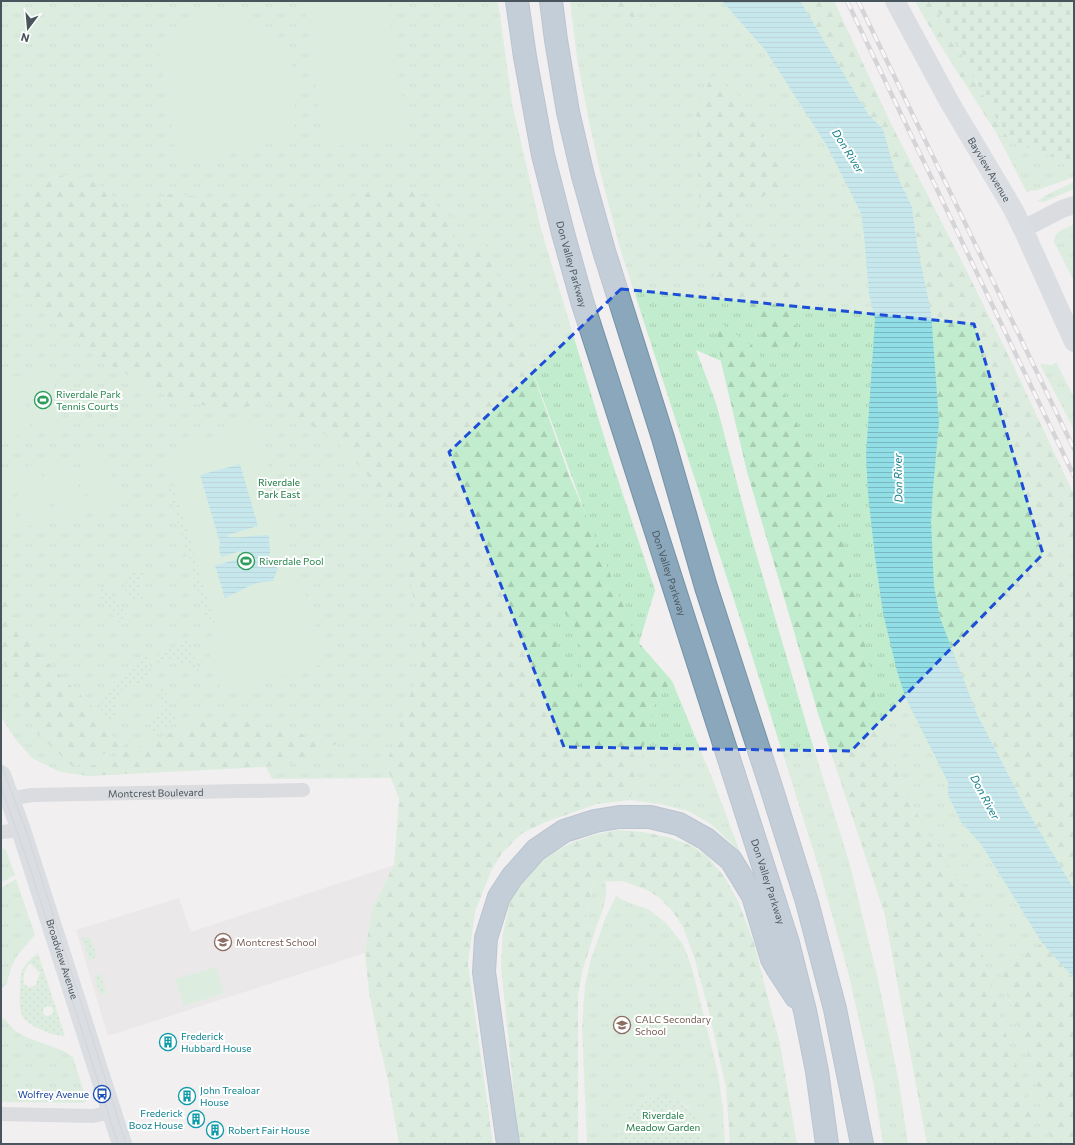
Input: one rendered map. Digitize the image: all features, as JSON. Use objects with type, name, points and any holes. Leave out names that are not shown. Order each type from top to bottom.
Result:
[{"type":"highway","name":"Don Valley Parkway","points":[[517,1],[525,57],[543,155],[563,233],[582,301],[788,943],[805,1011],[817,1071],[827,1144]]},
{"type":"highway","points":[[551,1],[568,112],[582,176],[663,438],[706,587],[807,902],[835,1009],[862,1144]]},
{"type":"highway","points":[[508,1144],[484,972],[486,938],[499,897],[512,877],[536,850],[564,831],[619,817],[650,817],[679,824],[706,840],[731,860],[753,896],[775,963],[805,1011]]},
{"type":"main road","name":"Bayview Avenue","points":[[895,1],[950,103],[1013,209],[1074,342]]},
{"type":"main road","name":"Broadview Avenue","points":[[1,775],[21,830],[122,1144]]},
{"type":"street","points":[[1023,230],[1062,209],[1074,205]]},
{"type":"street","name":"Montcrest Boulevard","points":[[10,799],[31,795],[303,790]]},
{"type":"street","points":[[1,832],[21,830]]},
{"type":"street","points":[[1,1114],[93,1116],[112,1112]]},
{"type":"highlighted area","points":[[621,289],[974,324],[1043,554],[851,751],[564,747],[449,452]]},
{"type":"shaded area","name":"Montcrest School","points":[[394,865],[372,908],[365,953],[108,1036],[76,930],[179,898],[191,932]]},
{"type":"green space","name":"Riverdale Park East","points":[[1,1],[498,1],[512,103],[541,229],[609,453],[655,590],[639,643],[666,684],[664,690],[672,681],[715,785],[743,860],[731,843],[711,824],[688,811],[659,804],[630,800],[633,786],[391,778],[272,779],[266,767],[88,776],[60,772],[32,758],[16,740],[1,715]],"holes":[[[524,348],[586,515],[570,478]]]},
{"type":"green space","points":[[304,1],[388,1],[407,136],[325,148]]},
{"type":"green space","points":[[570,1],[834,1],[890,122],[1010,359],[1074,495],[1074,1144],[927,1144],[885,915],[819,716],[747,471],[721,361],[696,350],[716,403],[751,536],[809,733],[849,861],[878,979],[899,1082],[908,1144],[883,1144],[874,1086],[848,972],[820,872],[748,643],[619,245],[588,117],[577,58]]},
{"type":"green space","points":[[611,1],[643,1],[636,19],[611,8]]},
{"type":"green space","points":[[800,1],[834,1],[890,122],[1010,359],[1074,495],[1074,542],[1059,536],[1062,572],[1074,584],[1074,889],[1024,805],[977,714],[940,618],[934,586],[931,523],[939,422],[931,312],[917,245],[912,207],[894,169],[883,129],[868,114]]},
{"type":"green space","points":[[915,1],[932,1],[1001,127],[1010,140],[997,134],[937,40]]},
{"type":"green space","points":[[932,1],[1074,1],[1074,164],[1062,161],[1010,140],[1001,127]]},
{"type":"green space","points":[[219,11],[227,11],[259,25],[286,46],[296,82],[294,135],[179,166],[157,44],[195,18]]},
{"type":"green space","points":[[713,76],[737,94],[758,126],[783,170],[782,185],[764,196],[733,204],[734,214],[750,232],[788,256],[801,290],[791,314],[798,332],[796,349],[771,352],[750,317],[735,305],[713,293],[715,269],[702,242],[696,103]]},
{"type":"green space","points":[[997,134],[1062,161],[1074,164],[1074,177],[1035,191],[1032,190],[1027,193]]},
{"type":"green space","points":[[64,175],[86,177],[106,189],[122,207],[140,214],[151,204],[170,194],[202,197],[224,203],[246,203],[267,196],[294,204],[322,207],[383,188],[397,188],[409,190],[421,195],[448,213],[460,257],[485,243],[570,478],[639,643],[672,681],[655,702],[630,800],[597,804],[543,823],[521,834],[502,853],[491,871],[475,912],[468,964],[493,1144],[399,1144],[388,1081],[369,992],[365,953],[372,908],[394,865],[399,799],[386,765],[416,678],[423,650],[410,580],[407,550],[407,518],[384,498],[370,478],[339,443],[309,424],[290,418],[273,402],[221,409],[170,398],[112,366],[6,284],[11,273],[1,264],[1,219],[33,185]],"holes":[[[564,612],[573,621],[579,641],[583,693],[580,695],[575,692],[569,667],[558,663],[553,656],[557,643],[552,627],[557,614]]]},
{"type":"green space","points":[[1074,182],[1074,189],[1044,202],[1037,201],[1050,193]]},
{"type":"green space","points":[[1074,224],[1074,281],[1054,242],[1054,238],[1058,233]]},
{"type":"green space","points":[[715,319],[756,349],[783,392],[836,511],[849,565],[879,716],[891,757],[907,794],[926,831],[965,890],[998,1010],[1022,1082],[1039,1144],[927,1144],[885,915],[819,716],[747,471],[721,361]]},
{"type":"green space","points":[[1056,362],[1074,397],[1074,430],[1040,364],[1052,365]]},
{"type":"green space","name":"Riverdale Park Tennis Courts","points":[[50,368],[63,425],[36,432],[23,375]]},
{"type":"green space","name":"Riverdale Park Tennis Courts","points":[[18,376],[31,433],[4,439],[1,427],[1,380]]},
{"type":"green space","name":"Riverdale Pool","points":[[237,419],[258,423],[262,419],[268,440],[263,445],[278,501],[273,508],[278,523],[283,522],[326,663],[222,694],[205,638],[218,634],[165,456],[188,441],[207,444]]},
{"type":"green space","points":[[105,448],[118,505],[91,511],[78,455]]},
{"type":"green space","points":[[72,457],[85,514],[58,520],[45,463]]},
{"type":"green space","points":[[39,464],[52,521],[25,527],[11,470]]},
{"type":"green space","points":[[6,471],[19,528],[1,532],[1,473]]},
{"type":"green space","points":[[174,485],[215,624],[208,626],[168,487]]},
{"type":"green space","points":[[138,571],[144,571],[146,573],[146,576],[139,585],[143,597],[139,600],[129,596],[125,587],[125,582],[130,574]]},
{"type":"green space","points":[[1,584],[11,609],[32,646],[90,704],[111,735],[125,745],[73,767],[38,734],[1,658]]},
{"type":"green space","points":[[99,587],[110,592],[117,603],[126,612],[125,621],[120,625],[96,590]]},
{"type":"green space","points":[[186,641],[190,643],[199,672],[195,675],[187,666],[179,661],[169,660],[157,663],[156,654],[167,651],[181,642]]},
{"type":"green space","points":[[144,656],[148,656],[149,664],[153,673],[147,680],[122,690],[115,703],[117,716],[110,722],[100,708],[105,693],[112,684],[141,661]]},
{"type":"green space","points":[[163,685],[177,723],[151,733],[148,723],[161,711],[162,700],[158,687]]},
{"type":"green space","points":[[226,716],[339,743],[293,763],[266,766],[88,776],[82,775],[81,770],[204,718]]},
{"type":"green space","points":[[619,830],[643,832],[668,837],[690,845],[706,855],[724,876],[738,901],[754,943],[780,1044],[797,1144],[730,1144],[726,1087],[707,1004],[694,957],[683,927],[673,912],[660,898],[647,890],[622,881],[593,882],[584,927],[596,928],[582,972],[578,996],[578,1144],[519,1144],[501,966],[503,932],[511,900],[526,877],[545,857],[571,843],[597,834]]},
{"type":"green space","points":[[1,847],[6,850],[15,875],[1,883]]},
{"type":"green space","points":[[16,879],[35,935],[16,957],[11,968],[7,984],[1,987],[1,888]]},
{"type":"green space","points":[[605,881],[606,893],[603,911],[596,928],[584,927],[593,882]]},
{"type":"green space","points":[[616,896],[627,902],[648,909],[666,923],[683,944],[692,968],[718,1073],[723,1109],[725,1144],[707,1144],[688,1107],[677,1100],[651,1097],[633,1112],[619,1137],[618,1144],[587,1144],[582,1027],[585,985],[590,962],[605,919]]},
{"type":"green space","points":[[87,937],[91,939],[97,957],[89,960],[82,938]]},
{"type":"green space","points":[[1042,943],[1074,978],[1074,1144],[1053,1144],[1033,1069],[999,971]]},
{"type":"green space","points":[[38,953],[65,1036],[52,1034],[30,1024],[23,1016],[21,1011],[21,973],[29,961]],"holes":[[[30,963],[40,973],[35,986],[28,987],[24,984],[24,976],[26,968]],[[47,1006],[52,1007],[53,1010],[52,1014],[48,1016],[43,1013],[44,1008]]]},
{"type":"green space","points":[[216,967],[224,993],[184,1006],[175,979]]},
{"type":"green space","points":[[101,974],[106,992],[105,994],[100,995],[94,976]]},
{"type":"green space","points":[[1,1017],[7,1021],[14,1030],[26,1037],[64,1051],[73,1057],[86,1101],[83,1103],[1,1102]]},
{"type":"green space","name":"Riverdale Meadow Garden","points":[[651,1097],[674,1099],[688,1108],[698,1124],[707,1144],[618,1144],[622,1129],[630,1117]]},
{"type":"water","name":"Don River","points":[[722,1],[800,1],[868,114],[883,129],[894,169],[912,207],[917,245],[931,312],[939,422],[931,523],[934,586],[940,618],[977,714],[1024,805],[1074,889],[1074,978],[1042,943],[981,844],[961,822],[948,795],[948,782],[906,699],[897,671],[883,613],[868,494],[866,455],[875,319],[869,294],[861,213],[827,146],[766,51]]},
{"type":"water","points":[[240,464],[258,526],[228,535],[228,537],[269,535],[270,553],[266,563],[278,568],[273,581],[256,583],[225,598],[215,566],[243,557],[240,551],[222,557],[220,554],[220,543],[200,475]]},
{"type":"tram line","points":[[1,764],[27,833],[126,1144]]},
{"type":"tram line","points":[[1,787],[31,871],[118,1144]]},
{"type":"railway","points":[[847,1],[1074,476]]},
{"type":"railway","points":[[858,1],[1074,449]]},
{"type":"place","name":"Riverdale Park Tennis Courts","points":[[43,400]]},
{"type":"place","name":"Riverdale Pool","points":[[246,561]]},
{"type":"place","name":"Montcrest School","points":[[223,942]]},
{"type":"place","name":"CALC Secondary School","points":[[622,1025]]},
{"type":"place","name":"Frederick Hubbard House","points":[[168,1042]]},
{"type":"place","name":"Wolfrey Avenue","points":[[102,1094]]},
{"type":"place","name":"John Trealoar House","points":[[187,1096]]},
{"type":"place","name":"Frederick Booz House","points":[[196,1119]]},
{"type":"place","name":"Robert Fair House","points":[[215,1130]]}]
